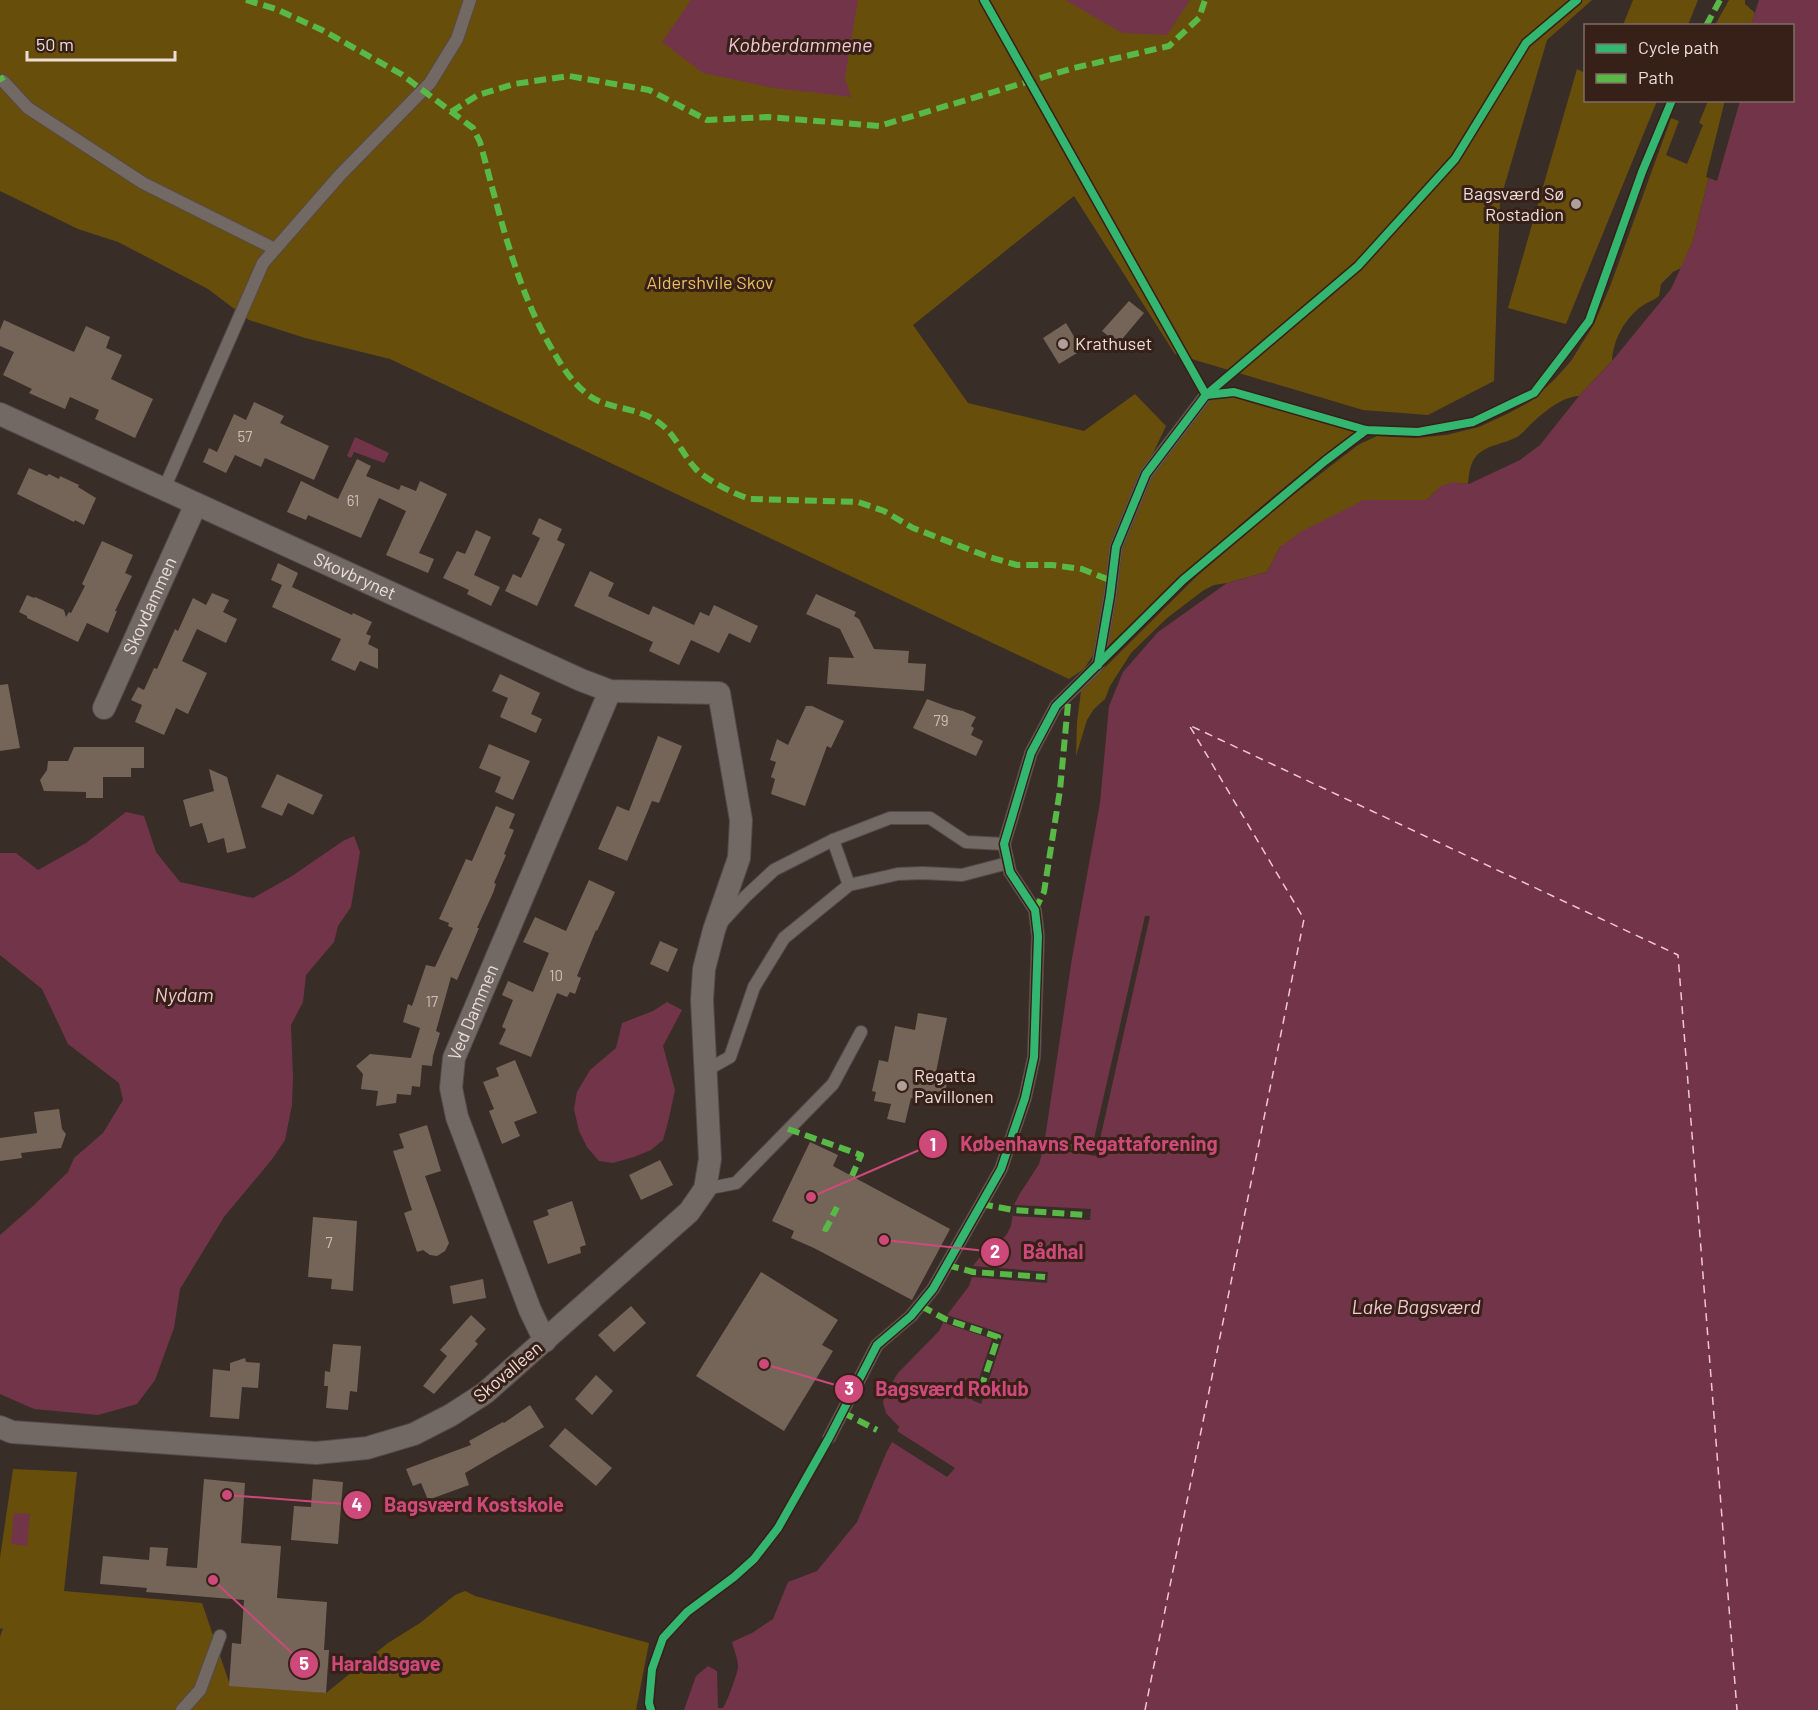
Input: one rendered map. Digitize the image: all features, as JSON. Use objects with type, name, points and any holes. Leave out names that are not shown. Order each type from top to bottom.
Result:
[{"type":"street","name":"Skovbrynet","points":[[0,414],[610,691],[719,693]]},
{"type":"street","name":"Skovdammen","points":[[104,708],[196,504]]},
{"type":"street","name":"Ved Dammen","points":[[544,1341],[530,1310],[457,1117],[451,1088],[454,1058],[610,691]]},
{"type":"street","name":"Skovalleen","points":[[0,1427],[12,1432],[316,1453],[367,1448],[414,1434],[451,1415],[485,1393],[689,1212],[705,1189],[710,1159],[702,1000],[704,969],[714,930],[739,858],[741,820],[719,693]]},
{"type":"lane","points":[[164,489],[263,263],[340,175],[430,83],[457,39],[470,0]]},
{"type":"lane","points":[[3,81],[28,108],[143,183],[274,249]]},
{"type":"lane","points":[[829,1438],[877,1345],[911,1316],[938,1281],[1001,1169],[1025,1098],[1034,1057],[1038,936],[1035,910],[1010,872],[1004,844],[1031,753],[1056,706],[1098,665],[1116,547],[1146,474],[1206,395]]},
{"type":"lane","points":[[714,930],[774,870],[833,840],[890,818],[930,818],[966,842],[1004,844]]},
{"type":"lane","points":[[833,840],[849,885]]},
{"type":"lane","points":[[705,1071],[730,1057],[754,987],[784,938],[849,885],[898,874],[962,875],[1008,863]]},
{"type":"lane","points":[[705,1189],[736,1183],[833,1084],[861,1032]]},
{"type":"lane","points":[[182,1710],[200,1690],[220,1636]]},
{"type":"green space","name":"Aldershvile Skov","points":[[0,0],[1592,0],[1547,40],[1500,201],[1494,381],[1428,415],[1363,410],[1175,354],[1074,196],[913,325],[968,403],[1084,431],[1135,394],[1166,426],[1113,537],[1093,655],[1084,669],[1069,679],[390,359],[305,338],[249,320],[208,289],[147,257],[118,242],[78,229],[0,191]]},
{"type":"green space","points":[[1633,0],[1698,0],[1688,24],[1623,24]]},
{"type":"green space","points":[[1729,0],[1745,0],[1745,4],[1755,13],[1751,24],[1716,24]]},
{"type":"green space","name":"Bagsværd Sø Rostadion","points":[[1577,69],[1584,72],[1584,102],[1657,102],[1566,324],[1508,308]]},
{"type":"green space","points":[[1708,102],[1728,102],[1693,241],[1681,268],[1673,272],[1661,284],[1659,296],[1642,306],[1625,323],[1617,338],[1612,361],[1579,396],[1566,399],[1553,406],[1517,437],[1487,448],[1478,454],[1469,472],[1468,484],[1445,485],[1427,500],[1364,500],[1280,547],[1267,572],[1214,585],[1204,590],[1167,618],[1131,653],[1110,686],[1105,699],[1094,709],[1087,720],[1076,756],[1081,691],[1198,575],[1289,498],[1358,445],[1377,436],[1415,438],[1446,435],[1479,427],[1531,401],[1555,379],[1571,361],[1594,324],[1611,284],[1671,118],[1679,121],[1666,155],[1687,164],[1703,125],[1699,123]]},
{"type":"green space","points":[[1213,396],[1236,397],[1356,431],[1259,509],[1105,649],[1120,547],[1152,475]]},
{"type":"green space","points":[[13,1469],[77,1472],[64,1591],[202,1603],[229,1682],[326,1693],[388,1643],[420,1623],[455,1595],[465,1591],[475,1596],[649,1643],[636,1710],[0,1710],[0,1637],[3,1628],[0,1629],[0,1558]]},
{"type":"water","name":"Kobberdammene","points":[[691,0],[858,0],[845,78],[851,97],[774,88],[703,73],[662,42]]},
{"type":"water","points":[[1065,0],[1190,0],[1167,35],[1122,33]]},
{"type":"water","name":"Lake Bagsværd","points":[[1759,0],[1818,0],[1818,1710],[684,1710],[696,1676],[708,1666],[717,1671],[718,1708],[723,1708],[738,1669],[732,1642],[752,1633],[773,1619],[788,1582],[817,1571],[857,1522],[899,1427],[886,1413],[883,1403],[884,1396],[898,1373],[939,1331],[947,1315],[969,1286],[973,1266],[979,1258],[1007,1234],[1011,1226],[1014,1205],[1039,1164],[1100,803],[1109,706],[1123,672],[1158,632],[1227,583],[1267,572],[1280,547],[1302,531],[1364,500],[1427,500],[1441,486],[1453,482],[1469,484],[1520,460],[1540,445],[1671,289],[1693,241],[1728,102],[1794,102],[1794,24],[1751,24]]},
{"type":"water","points":[[355,437],[389,453],[384,463],[354,452],[351,458],[347,456]]},
{"type":"water","name":"Nydam","points":[[126,812],[144,816],[156,852],[180,882],[253,898],[354,836],[360,852],[351,907],[338,926],[334,942],[306,975],[303,1002],[291,1025],[292,1105],[285,1140],[224,1217],[180,1289],[174,1328],[155,1380],[137,1404],[98,1415],[34,1409],[0,1394],[0,1235],[68,1172],[74,1158],[103,1133],[123,1100],[119,1083],[68,1044],[42,989],[0,955],[0,853],[16,853],[38,870],[86,843]]},
{"type":"water","points":[[667,1002],[682,1010],[663,1046],[675,1090],[663,1140],[651,1150],[634,1157],[613,1163],[599,1161],[587,1147],[579,1131],[574,1109],[577,1092],[590,1070],[616,1048],[622,1023],[653,1011]]},
{"type":"water","points":[[14,1513],[30,1514],[27,1546],[11,1544]]},
{"type":"pier","points":[[1725,102],[1740,102],[1717,181],[1706,177]]},
{"type":"pier","points":[[1145,916],[1150,916],[1099,1144],[1106,1146],[1103,1157],[1043,1148],[1045,1137],[1093,1143]]},
{"type":"pier","points":[[1014,1205],[1091,1209],[1090,1220],[1013,1216]]},
{"type":"pier","points":[[973,1266],[1048,1272],[1047,1283],[972,1277]]},
{"type":"pier","points":[[947,1315],[1004,1334],[981,1404],[972,1400],[992,1339],[944,1323]]},
{"type":"pier","points":[[890,1421],[899,1426],[897,1431],[955,1468],[947,1477],[892,1442],[887,1451],[884,1449],[895,1427]]},
{"type":"building","points":[[1129,301],[1144,313],[1118,344],[1102,331]]},
{"type":"building","points":[[4,320],[74,352],[86,326],[110,337],[106,348],[122,355],[111,379],[153,399],[135,438],[95,419],[99,410],[70,397],[65,409],[29,393],[32,389],[3,375],[14,352],[0,346],[0,330]]},
{"type":"building","name":"Krathuset","points":[[1066,323],[1082,350],[1059,364],[1043,338]]},
{"type":"building","points":[[254,402],[284,416],[280,423],[329,446],[314,480],[265,458],[261,467],[235,455],[226,473],[203,462],[209,448],[217,452],[234,414],[246,420]]},
{"type":"building","points":[[357,459],[371,466],[366,476],[399,490],[401,485],[416,491],[420,481],[447,494],[419,553],[434,559],[428,573],[386,555],[406,511],[379,498],[361,538],[308,515],[306,520],[287,512],[301,481],[338,499]]},
{"type":"building","points":[[29,468],[47,476],[49,474],[59,479],[60,476],[79,485],[78,487],[96,498],[84,525],[17,494]]},
{"type":"building","points":[[539,518],[562,529],[557,540],[565,544],[537,606],[505,591],[513,574],[521,578],[540,538],[532,534]]},
{"type":"building","points":[[476,530],[491,537],[474,575],[500,587],[491,606],[467,594],[469,590],[443,578],[457,551],[465,554]]},
{"type":"building","points":[[102,541],[133,555],[125,573],[132,576],[115,611],[117,611],[108,633],[87,623],[78,642],[19,612],[27,595],[64,610],[66,617],[69,612],[71,613],[85,586],[82,584]]},
{"type":"building","points":[[278,563],[298,573],[292,587],[372,622],[366,634],[371,636],[368,644],[378,649],[378,669],[360,661],[355,671],[331,660],[341,639],[272,607],[282,585],[271,580]]},
{"type":"building","points":[[590,571],[614,583],[608,596],[649,615],[653,606],[694,625],[700,612],[709,616],[714,605],[758,626],[750,643],[729,633],[719,653],[691,640],[679,665],[649,651],[653,642],[574,606]]},
{"type":"building","points":[[212,593],[229,600],[223,612],[237,619],[226,643],[197,629],[182,661],[207,673],[188,714],[176,708],[164,735],[135,722],[142,705],[131,700],[138,687],[144,690],[154,668],[157,669],[175,629],[178,631],[193,598],[206,605]]},
{"type":"building","points":[[816,594],[856,612],[854,616],[859,619],[874,649],[909,651],[908,663],[926,664],[924,691],[827,684],[829,657],[854,658],[840,629],[806,614]]},
{"type":"building","points":[[500,674],[540,693],[531,714],[542,719],[536,733],[500,717],[508,698],[492,691]]},
{"type":"building","points":[[8,684],[20,748],[0,751],[0,685]]},
{"type":"building","points":[[927,699],[976,717],[971,726],[974,728],[971,735],[983,741],[976,756],[913,728]]},
{"type":"building","points":[[806,706],[812,706],[844,721],[831,748],[827,746],[805,806],[771,794],[775,779],[771,777],[776,762],[770,760],[777,739],[788,745]]},
{"type":"building","points":[[658,736],[682,746],[659,803],[652,801],[627,861],[598,849],[617,806],[629,811]]},
{"type":"building","points":[[489,744],[530,761],[513,800],[495,792],[501,777],[479,768]]},
{"type":"building","points":[[74,747],[144,747],[144,768],[131,768],[131,777],[103,777],[103,798],[86,798],[86,792],[44,791],[40,780],[47,770],[48,761],[68,761]]},
{"type":"building","points":[[209,769],[227,777],[246,848],[227,853],[224,838],[208,843],[202,823],[190,827],[183,800],[214,791]]},
{"type":"building","points":[[277,774],[323,795],[313,815],[288,803],[282,816],[261,807]]},
{"type":"building","points":[[496,806],[515,814],[509,828],[514,830],[494,883],[496,884],[493,893],[457,980],[451,977],[436,1031],[440,1033],[432,1066],[422,1065],[420,1087],[412,1086],[411,1095],[397,1094],[396,1103],[376,1106],[378,1091],[361,1089],[363,1074],[356,1066],[370,1054],[411,1058],[420,1028],[403,1022],[408,1004],[412,1006],[426,965],[435,967],[453,928],[448,926],[449,923],[439,919],[466,859],[472,861]]},
{"type":"building","points":[[589,880],[615,892],[577,976],[581,978],[575,994],[570,992],[567,997],[557,993],[531,1057],[499,1044],[506,1029],[502,1027],[513,1000],[502,995],[508,981],[533,992],[549,953],[523,942],[535,917],[566,931]]},
{"type":"building","points":[[660,941],[678,949],[668,972],[650,964]]},
{"type":"building","points":[[918,1013],[947,1018],[936,1072],[949,1075],[942,1104],[911,1098],[905,1123],[887,1119],[891,1104],[874,1101],[876,1092],[872,1091],[879,1060],[888,1062],[895,1026],[915,1030]]},
{"type":"building","points":[[515,1060],[537,1113],[514,1122],[520,1136],[502,1144],[489,1111],[494,1109],[483,1082],[499,1076],[496,1068]]},
{"type":"building","points":[[59,1109],[62,1129],[66,1134],[61,1148],[21,1153],[22,1158],[0,1161],[0,1138],[37,1133],[34,1112]]},
{"type":"building","points":[[427,1125],[441,1171],[425,1176],[449,1243],[445,1251],[437,1256],[430,1255],[423,1250],[417,1252],[404,1213],[412,1210],[393,1151],[404,1148],[399,1134]]},
{"type":"building","points":[[810,1142],[838,1155],[833,1166],[950,1229],[912,1300],[791,1238],[794,1231],[772,1221]]},
{"type":"building","points":[[660,1160],[673,1185],[641,1200],[629,1175]]},
{"type":"building","points":[[572,1201],[586,1245],[580,1247],[581,1253],[548,1264],[533,1221],[549,1215],[547,1210]]},
{"type":"building","points":[[313,1217],[357,1221],[353,1291],[331,1289],[332,1279],[308,1277]]},
{"type":"building","points":[[761,1272],[838,1320],[822,1345],[833,1351],[784,1431],[696,1376]]},
{"type":"building","points":[[483,1279],[486,1298],[453,1304],[450,1286]]},
{"type":"building","points":[[631,1306],[646,1323],[614,1352],[598,1335]]},
{"type":"building","points":[[471,1315],[486,1329],[475,1341],[478,1344],[434,1394],[423,1386],[447,1356],[440,1350]]},
{"type":"building","points":[[333,1344],[361,1346],[357,1392],[350,1391],[348,1410],[326,1408],[328,1386],[324,1386],[325,1371],[330,1372]]},
{"type":"building","points":[[245,1358],[246,1362],[260,1363],[258,1388],[242,1387],[239,1419],[210,1417],[213,1369],[230,1371],[230,1363]]},
{"type":"building","points":[[596,1375],[613,1391],[592,1415],[575,1399]]},
{"type":"building","points":[[530,1405],[544,1427],[465,1473],[469,1485],[428,1500],[421,1483],[413,1486],[406,1469],[471,1445],[469,1441],[504,1423]]},
{"type":"building","points":[[565,1428],[612,1468],[596,1486],[549,1446]]},
{"type":"building","points":[[204,1479],[245,1483],[241,1543],[281,1546],[277,1598],[327,1602],[324,1650],[329,1650],[326,1693],[229,1686],[232,1643],[241,1644],[244,1600],[146,1592],[147,1588],[100,1584],[103,1556],[149,1560],[150,1547],[168,1548],[166,1566],[197,1568]]},
{"type":"building","points":[[313,1479],[343,1482],[338,1544],[291,1540],[294,1506],[311,1507]]},
{"type":"ferry route","points":[[1145,1710],[1304,919],[1189,725],[1678,955],[1737,1710]]},
{"type":"marked path","points":[[246,0],[276,9],[322,30],[401,74],[473,128],[480,142],[501,220],[526,296],[549,344],[562,365],[575,383],[595,399],[643,414],[662,425],[695,468],[705,477],[750,499],[858,502],[884,511],[913,528],[989,557],[1017,565],[1052,565],[1082,569],[1112,581]]},
{"type":"marked path","points":[[451,112],[478,95],[514,84],[569,76],[649,90],[707,120],[768,117],[879,126],[1074,68],[1169,46],[1199,18],[1205,0]]},
{"type":"marked path","points":[[1707,24],[1720,0]]},
{"type":"marked path","points":[[0,76],[3,81]]},
{"type":"marked path","points":[[1035,910],[1044,892],[1060,790],[1069,693]]},
{"type":"marked path","points":[[788,1129],[861,1155],[852,1176]]},
{"type":"marked path","points":[[1011,1140],[1096,1150]]},
{"type":"marked path","points":[[981,1204],[1013,1210],[1085,1215]]},
{"type":"marked path","points":[[823,1228],[826,1229],[837,1207]]},
{"type":"marked path","points":[[947,1265],[973,1272],[1045,1277]]},
{"type":"marked path","points":[[921,1306],[945,1319],[998,1337],[978,1397]]},
{"type":"marked path","points":[[842,1412],[877,1430]]},
{"type":"cycle path","points":[[984,0],[1206,395]]},
{"type":"cycle path","points":[[1098,665],[1116,547],[1146,474],[1206,395],[1358,266],[1455,159],[1526,43],[1577,0]]},
{"type":"cycle path","points":[[1206,395],[1234,392],[1366,430],[1418,432],[1473,422],[1534,393],[1589,321],[1642,172],[1671,102]]},
{"type":"cycle path","points":[[651,1710],[649,1703],[652,1669],[663,1638],[687,1612],[754,1559],[778,1528],[829,1438],[877,1345],[911,1316],[933,1289],[1001,1169],[1025,1098],[1034,1057],[1038,936],[1035,910],[1010,872],[1004,844],[1031,753],[1056,706],[1183,580],[1325,461],[1366,430]]},
{"type":"place","name":"Bagsværd Sø Rostadion","points":[[1576,204]]},
{"type":"place","name":"Krathuset","points":[[1063,344]]},
{"type":"place","name":"Regatta Pavillonen","points":[[902,1086]]},
{"type":"place","name":"Københavns Regattaforening","points":[[811,1197]]},
{"type":"place","name":"Bådhal","points":[[884,1240]]},
{"type":"place","name":"Bagsværd Roklub","points":[[764,1364]]},
{"type":"place","name":"Bagsværd Kostskole","points":[[227,1495]]},
{"type":"place","name":"Haraldsgave","points":[[213,1580]]}]
